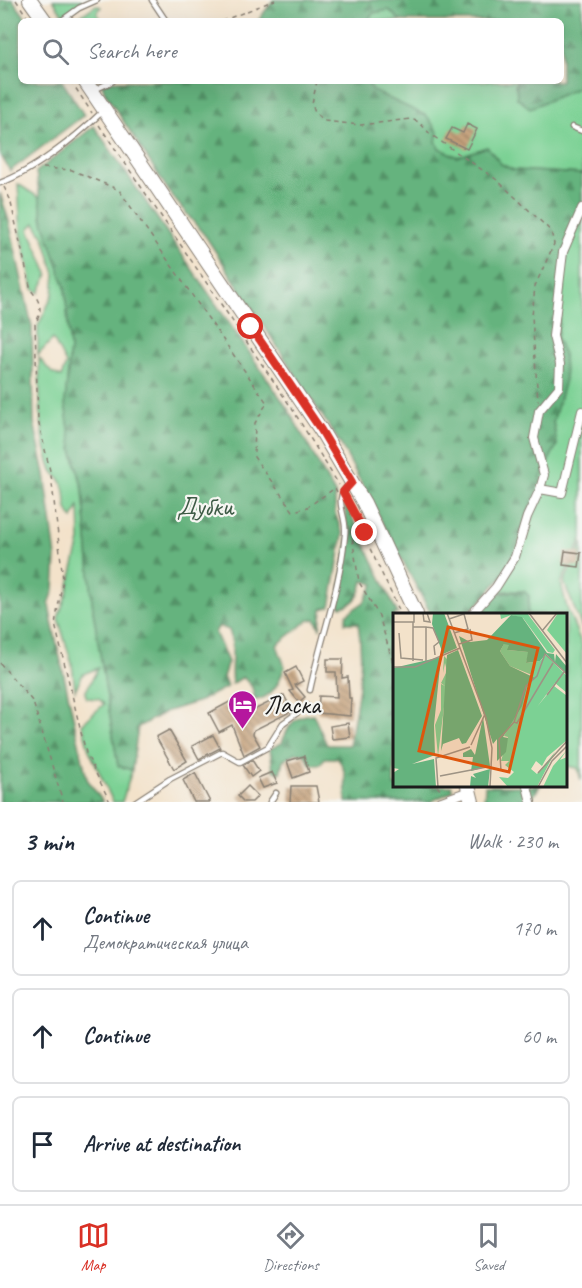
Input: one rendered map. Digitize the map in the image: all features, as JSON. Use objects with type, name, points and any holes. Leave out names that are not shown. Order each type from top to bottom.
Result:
[{"type":"main road","points":[[30,0],[43,18]]},
{"type":"main road","points":[[88,86],[100,114],[321,430],[345,490],[415,613]]},
{"type":"street","points":[[474,613],[496,587],[514,557],[544,476],[534,438],[539,411],[559,387],[560,364],[553,336],[563,252],[582,208]]},
{"type":"street","points":[[540,489],[562,493],[582,411]]},
{"type":"street","points":[[527,787],[531,802]]},
{"type":"street","points":[[439,802],[470,793]]},
{"type":"lane","points":[[65,18],[79,8],[97,0]]},
{"type":"lane","points":[[152,0],[164,18]]},
{"type":"lane","points":[[1,183],[30,167],[100,114]]},
{"type":"lane","points":[[572,128],[582,130]]},
{"type":"lane","points":[[310,690],[322,633],[332,612],[346,532],[345,490]]},
{"type":"lane","points":[[135,802],[170,779],[222,752],[240,762],[267,747],[283,723],[307,706]]},
{"type":"lane","points":[[270,802],[276,793]]},
{"type":"path","points":[[16,0],[28,18]]},
{"type":"path","points":[[230,18],[275,0]]},
{"type":"path","points":[[74,84],[100,114],[345,490],[400,613]]},
{"type":"path","points":[[316,84],[312,104],[315,113],[325,121],[361,125],[411,119],[419,122],[430,134],[497,180],[551,231],[554,244],[535,286],[532,316],[539,411]]},
{"type":"path","points":[[30,167],[72,170],[119,190],[267,403],[255,423],[254,457],[294,511],[306,508],[335,488],[345,490]]},
{"type":"path","points":[[1,183],[10,199],[31,290],[39,301],[41,313],[35,324],[38,420],[51,475],[63,579],[55,624],[86,753],[110,802]]},
{"type":"path","points":[[349,522],[354,540],[359,582],[379,616],[393,663]]},
{"type":"path","points":[[0,663],[33,702],[63,802]]},
{"type":"green space","points":[[0,0],[13,0],[26,18],[18,18],[18,84],[64,84],[84,115],[10,171],[0,154]]},
{"type":"green space","points":[[53,0],[81,0],[83,3],[63,15]]},
{"type":"green space","points":[[273,0],[582,0],[582,86],[530,108],[517,98],[516,84],[564,84],[564,18],[398,18],[389,10],[373,13],[369,18],[260,18]]},
{"type":"green space","points":[[96,5],[101,7],[97,13],[100,18],[77,18]]},
{"type":"green space","points":[[389,10],[398,18],[369,18],[373,13]]},
{"type":"green space","points":[[102,84],[369,84],[373,91],[427,116],[438,132],[436,141],[439,148],[457,157],[487,147],[501,164],[513,170],[582,174],[582,219],[567,249],[557,339],[564,355],[565,379],[553,422],[557,445],[544,470],[506,572],[477,605],[466,613],[430,613],[340,443],[206,237],[172,196],[105,93]]},
{"type":"green space","points":[[369,84],[515,84],[530,108],[582,86],[582,174],[513,170],[501,164],[487,147],[458,157],[439,148],[436,141],[394,102],[373,91]]},
{"type":"green space","name":"Дубки","points":[[94,126],[288,409],[335,494],[335,513],[343,535],[330,607],[322,609],[320,628],[315,619],[309,620],[277,645],[285,667],[278,684],[271,693],[255,700],[252,687],[243,677],[232,684],[231,636],[229,630],[219,626],[215,632],[228,662],[223,677],[227,687],[200,701],[165,712],[138,727],[132,770],[118,766],[93,610],[83,489],[73,453],[65,403],[70,349],[65,287],[43,221],[36,172]]},
{"type":"green space","points":[[18,184],[40,198],[43,221],[65,287],[70,349],[65,403],[73,453],[83,489],[93,610],[118,766],[132,770],[122,802],[113,802],[89,750],[82,724],[104,704],[99,699],[87,698],[85,693],[98,668],[83,674],[75,690],[72,664],[58,618],[80,541],[79,505],[73,519],[67,510],[63,485],[52,470],[44,443],[39,358],[52,373],[61,377],[66,364],[53,339],[38,355],[38,326],[53,294],[55,274],[44,237],[35,223],[29,229],[48,274],[39,293],[33,289],[21,232]]},
{"type":"green space","points":[[0,193],[9,221],[32,327],[34,422],[45,474],[56,557],[54,590],[49,604],[52,622],[87,779],[103,802],[0,802]]},
{"type":"green space","points":[[582,219],[582,538],[561,583],[567,608],[582,645],[581,780],[578,768],[567,766],[567,613],[528,613],[529,596],[524,591],[498,591],[544,470],[557,445],[553,422],[565,379],[564,355],[557,339],[567,249]]},
{"type":"green space","points":[[344,500],[398,613],[393,613],[393,787],[452,787],[453,791],[430,802],[346,802],[343,768],[337,758],[325,758],[320,764],[311,765],[304,753],[296,753],[283,760],[280,773],[273,770],[270,749],[282,743],[289,727],[296,719],[306,715],[313,714],[327,745],[349,745],[357,699],[361,654],[358,623],[345,623],[347,614],[364,602],[374,584],[363,581],[353,601],[341,607],[338,604],[348,537]]},
{"type":"green space","points":[[582,543],[582,628],[564,582]]},
{"type":"green space","points":[[524,591],[529,596],[528,613],[477,613],[492,594]]},
{"type":"green space","points":[[485,787],[539,787],[529,802],[484,802]]},
{"type":"building","points":[[467,124],[477,129],[467,149],[446,139],[452,128],[463,133]]},
{"type":"building","points":[[565,551],[581,553],[579,567],[563,565]]},
{"type":"building","points":[[327,659],[343,659],[342,678],[348,677],[349,698],[351,698],[350,716],[318,713],[319,696],[337,697],[336,672],[327,672]]},
{"type":"building","points":[[296,667],[303,681],[295,685],[305,697],[299,702],[290,691],[293,690],[285,673]]},
{"type":"building","name":"Ласка","points":[[284,695],[292,711],[254,730],[253,734],[260,746],[244,755],[232,725],[219,732],[209,713],[237,698],[246,714]]},
{"type":"building","points":[[348,723],[350,737],[332,739],[330,726]]},
{"type":"building","points":[[169,730],[187,761],[174,769],[156,737]]},
{"type":"building","points":[[213,735],[220,748],[199,759],[192,746]]},
{"type":"building","points":[[304,756],[309,772],[293,778],[287,761]]},
{"type":"building","points":[[252,760],[259,771],[251,777],[243,765]]},
{"type":"building","points":[[272,772],[277,783],[263,788],[258,778]]},
{"type":"building","points":[[195,773],[210,802],[194,802],[183,780]]},
{"type":"building","points":[[248,786],[258,796],[252,802],[244,802],[238,796]]},
{"type":"building","points":[[291,786],[316,786],[319,802],[290,802]]},
{"type":"place","name":"Ласка","points":[[243,730]]},
{"type":"route","points":[[251,327],[321,430],[352,482],[343,492],[365,533]]}]
